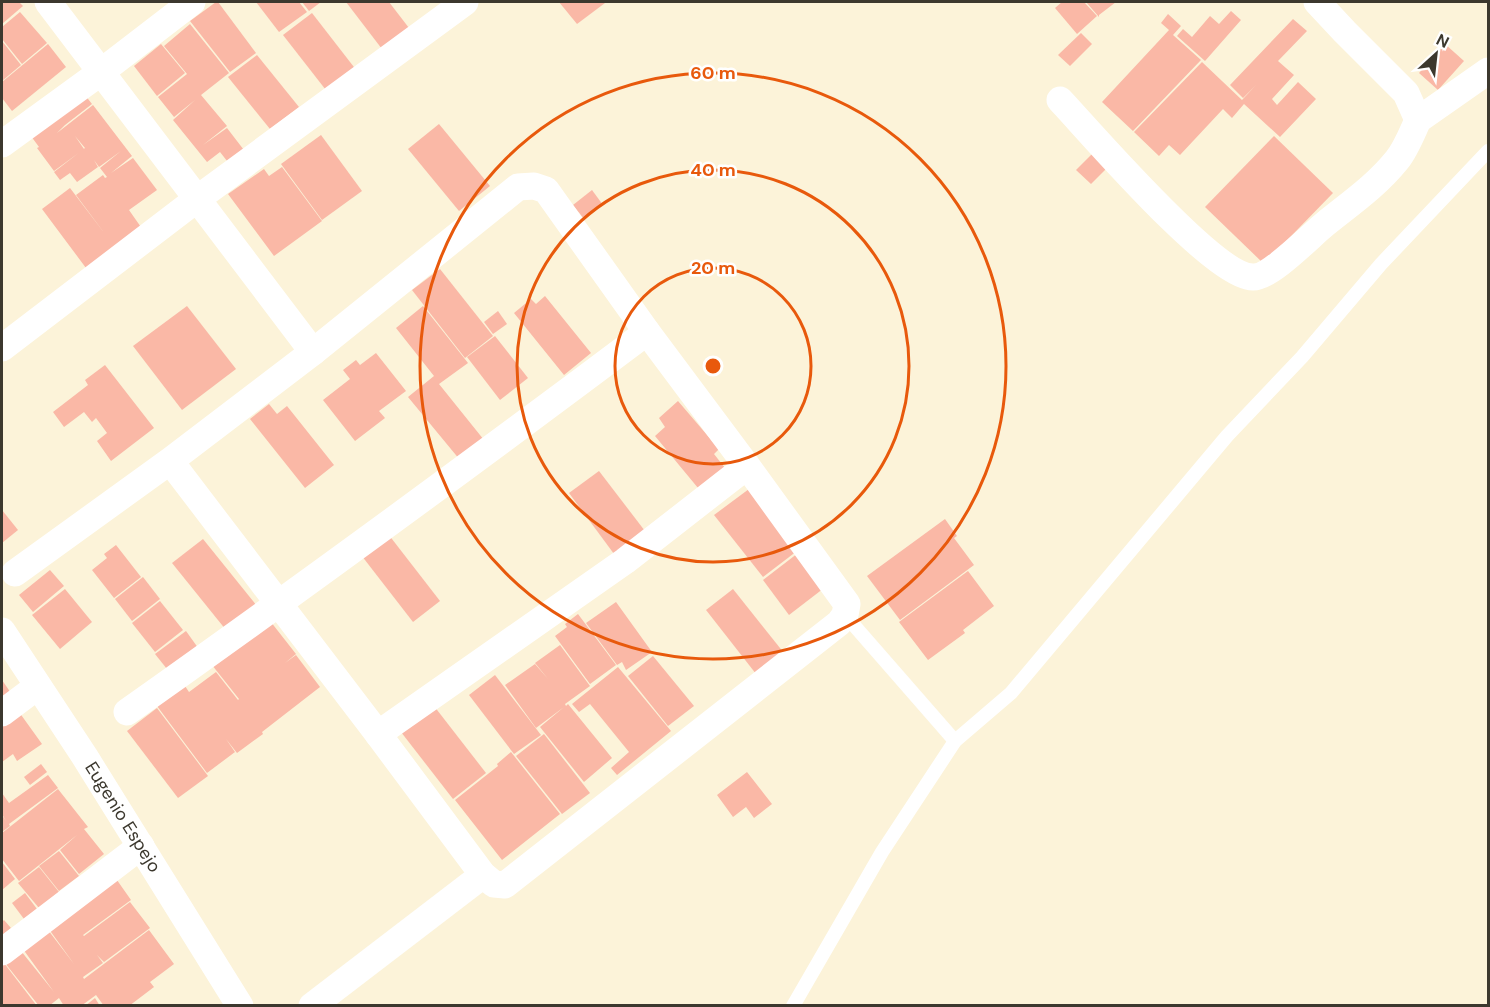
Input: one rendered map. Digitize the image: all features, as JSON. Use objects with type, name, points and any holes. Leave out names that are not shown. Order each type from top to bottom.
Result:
[{"type":"street","points":[[48,2],[313,352]]},
{"type":"street","points":[[2,144],[192,2]]},
{"type":"street","points":[[2,348],[197,199],[465,2]]},
{"type":"street","points":[[1317,2],[1406,93],[1418,120]]},
{"type":"street","points":[[1060,100],[1164,212],[1216,258],[1240,273],[1253,277],[1268,273],[1368,190],[1398,159],[1418,120],[1488,71]]},
{"type":"street","points":[[15,573],[170,461],[313,352],[518,187],[534,186],[546,190],[647,332],[747,466],[847,604],[845,615],[839,623],[505,885],[494,884],[483,875],[170,461]]},
{"type":"street","points":[[127,712],[279,604],[647,332]]},
{"type":"street","points":[[378,734],[625,561],[747,466]]},
{"type":"street","name":"Eugenio Espejo","points":[[2,630],[86,757],[141,846],[229,1001]]},
{"type":"street","points":[[2,713],[38,686]]},
{"type":"street","points":[[2,952],[141,846]]},
{"type":"street","points":[[312,1005],[483,875]]},
{"type":"lane","points":[[793,1005],[882,852],[956,741],[1011,693],[1227,436],[1302,357],[1381,264],[1488,151]]},
{"type":"lane","points":[[845,615],[956,741]]},
{"type":"building","points":[[2,2],[19,2],[23,6],[2,24]]},
{"type":"building","points":[[216,2],[256,53],[230,72],[190,21]]},
{"type":"building","points":[[256,2],[299,2],[307,12],[279,32]]},
{"type":"building","points":[[302,2],[321,2],[309,11]]},
{"type":"building","points":[[346,2],[389,2],[409,28],[382,49]]},
{"type":"building","points":[[559,2],[603,2],[605,3],[577,24]]},
{"type":"building","points":[[1062,2],[1084,2],[1097,16],[1077,34],[1055,8]]},
{"type":"building","points":[[1086,2],[1116,2],[1099,17]]},
{"type":"building","points":[[1231,11],[1241,20],[1205,61],[1177,36],[1183,29],[1192,37],[1210,16],[1219,24]]},
{"type":"building","points":[[20,12],[47,43],[22,64],[2,39],[2,27]]},
{"type":"building","points":[[312,13],[357,71],[329,94],[283,35]]},
{"type":"building","points":[[1168,14],[1181,26],[1173,35],[1201,60],[1133,131],[1102,102],[1169,30],[1161,23]]},
{"type":"building","points":[[1293,19],[1307,31],[1278,61],[1294,75],[1272,99],[1277,105],[1298,82],[1316,99],[1280,137],[1244,104],[1232,118],[1223,109],[1180,155],[1169,145],[1159,156],[1134,132],[1202,62],[1242,100],[1256,85],[1243,98],[1230,85]]},
{"type":"building","points":[[190,24],[229,73],[201,95],[227,126],[203,145],[227,128],[247,154],[231,166],[220,152],[207,162],[173,120],[195,100],[174,117],[158,97],[187,74],[164,46]]},
{"type":"building","points":[[1081,33],[1092,44],[1070,66],[1058,55]]},
{"type":"building","points":[[2,41],[21,65],[2,81]]},
{"type":"building","points":[[48,44],[66,67],[12,111],[2,98],[2,82]]},
{"type":"building","points":[[161,44],[185,73],[157,96],[134,66]]},
{"type":"building","points":[[1445,44],[1464,61],[1438,90],[1419,73]]},
{"type":"building","points":[[257,55],[299,107],[270,129],[228,77]]},
{"type":"building","points":[[81,90],[92,104],[57,133],[93,105],[132,156],[111,173],[133,158],[157,190],[129,210],[143,230],[89,272],[42,209],[70,188],[105,234],[76,195],[103,175],[107,177],[100,168],[121,151],[99,167],[94,160],[98,167],[77,182],[70,173],[60,180],[54,172],[78,153],[54,171],[28,132]]},
{"type":"building","points":[[439,124],[490,186],[459,211],[408,149]]},
{"type":"building","points":[[321,135],[362,191],[322,220],[281,164]]},
{"type":"building","points":[[1274,136],[1333,193],[1264,264],[1205,207]]},
{"type":"building","points":[[1093,153],[1108,167],[1091,184],[1076,170]]},
{"type":"building","points":[[282,167],[322,221],[274,256],[228,194],[264,169],[269,176]]},
{"type":"building","points":[[592,190],[603,205],[584,219],[573,205]]},
{"type":"building","points":[[440,269],[493,336],[465,358],[412,290]]},
{"type":"building","points":[[545,296],[591,353],[564,375],[514,313],[531,299],[536,304]]},
{"type":"building","points":[[187,306],[236,369],[182,410],[133,346]]},
{"type":"building","points":[[423,306],[468,363],[439,384],[484,440],[460,460],[408,397],[434,376],[396,328]]},
{"type":"building","points":[[498,311],[507,324],[493,334],[484,322]]},
{"type":"building","points":[[495,336],[528,378],[500,400],[467,357]]},
{"type":"building","points":[[376,353],[406,391],[379,411],[385,418],[355,441],[323,400],[350,379],[343,370],[356,360],[360,365]]},
{"type":"building","points":[[105,365],[154,428],[111,461],[97,441],[107,433],[96,418],[92,422],[84,412],[64,427],[53,412],[88,385],[85,380]]},
{"type":"building","points":[[678,401],[719,449],[714,454],[729,473],[703,494],[655,436],[665,427],[659,418]]},
{"type":"building","points":[[269,404],[277,414],[287,406],[334,465],[305,488],[250,419]]},
{"type":"building","points":[[599,471],[648,535],[617,558],[569,493]]},
{"type":"building","points":[[749,489],[797,551],[763,577],[714,515]]},
{"type":"building","points":[[2,510],[18,530],[2,543]]},
{"type":"building","points":[[945,519],[957,536],[954,538],[974,565],[900,620],[867,576]]},
{"type":"building","points":[[385,530],[440,601],[413,622],[358,551]]},
{"type":"building","points":[[203,539],[257,606],[226,630],[172,563]]},
{"type":"building","points":[[116,545],[141,577],[114,598],[92,570],[107,558],[104,554]]},
{"type":"building","points":[[802,550],[828,585],[789,615],[763,580]]},
{"type":"building","points":[[50,570],[64,586],[33,612],[19,595]]},
{"type":"building","points":[[968,571],[994,606],[963,630],[965,633],[928,660],[899,622]]},
{"type":"building","points":[[143,577],[160,599],[132,621],[115,599]]},
{"type":"building","points":[[65,589],[92,622],[60,649],[32,615]]},
{"type":"building","points":[[733,589],[788,658],[760,679],[706,610]]},
{"type":"building","points":[[160,601],[183,630],[155,652],[132,623]]},
{"type":"building","points":[[616,602],[652,652],[626,670],[622,662],[617,665],[586,623]]},
{"type":"building","points":[[578,614],[616,665],[590,684],[555,636]]},
{"type":"building","points":[[267,617],[296,654],[285,663],[296,655],[320,687],[237,753],[226,739],[235,752],[207,773],[157,706],[185,686],[189,692],[216,672],[238,700],[208,660]]},
{"type":"building","points":[[186,631],[201,652],[171,674],[155,654]]},
{"type":"building","points":[[560,645],[590,686],[565,704],[566,706],[568,704],[612,758],[584,782],[540,727],[564,707],[536,728],[505,685],[535,664],[548,679],[535,663]]},
{"type":"building","points":[[653,656],[694,706],[668,726],[628,676]]},
{"type":"building","points":[[618,667],[671,731],[617,775],[611,768],[629,752],[590,704],[579,712],[572,704]]},
{"type":"building","points":[[495,675],[541,735],[514,754],[469,695]]},
{"type":"building","points":[[2,680],[15,699],[2,708]]},
{"type":"building","points":[[14,705],[42,744],[17,761],[13,754],[2,762],[2,714]]},
{"type":"building","points":[[434,706],[486,773],[453,799],[401,732]]},
{"type":"building","points":[[157,708],[208,776],[178,798],[127,731]]},
{"type":"building","points":[[544,734],[590,793],[562,814],[516,756]]},
{"type":"building","points":[[511,752],[560,814],[502,860],[455,800],[498,766],[497,764]]},
{"type":"building","points":[[41,764],[47,772],[30,785],[24,777]]},
{"type":"building","points":[[747,772],[772,804],[754,818],[746,807],[733,817],[717,795]]},
{"type":"building","points":[[48,775],[58,788],[9,824],[10,826],[2,832],[2,815],[6,821],[2,814],[2,793],[9,803]]},
{"type":"building","points":[[58,789],[88,827],[84,829],[104,854],[79,874],[60,850],[77,835],[19,881],[2,859],[2,833]]},
{"type":"building","points":[[59,851],[79,876],[59,891],[39,866]]},
{"type":"building","points":[[2,862],[15,879],[2,890]]},
{"type":"building","points":[[39,867],[59,892],[39,908],[18,883]]},
{"type":"building","points":[[112,873],[131,900],[83,935],[130,902],[150,928],[104,962],[97,955],[103,963],[83,977],[84,979],[149,930],[174,964],[150,982],[154,987],[129,1006],[104,1006],[96,995],[81,1006],[64,1006],[59,998],[49,1006],[39,1006],[5,963],[21,951],[54,992],[20,945],[45,926],[74,964],[46,925]]},
{"type":"building","points":[[25,893],[37,909],[24,919],[12,903]]},
{"type":"building","points":[[4,920],[11,928],[2,935],[2,922]]},
{"type":"building","points":[[4,963],[37,1006],[2,1006],[2,965]]},
{"type":"building","points":[[95,998],[100,1006],[85,1006]]}]
